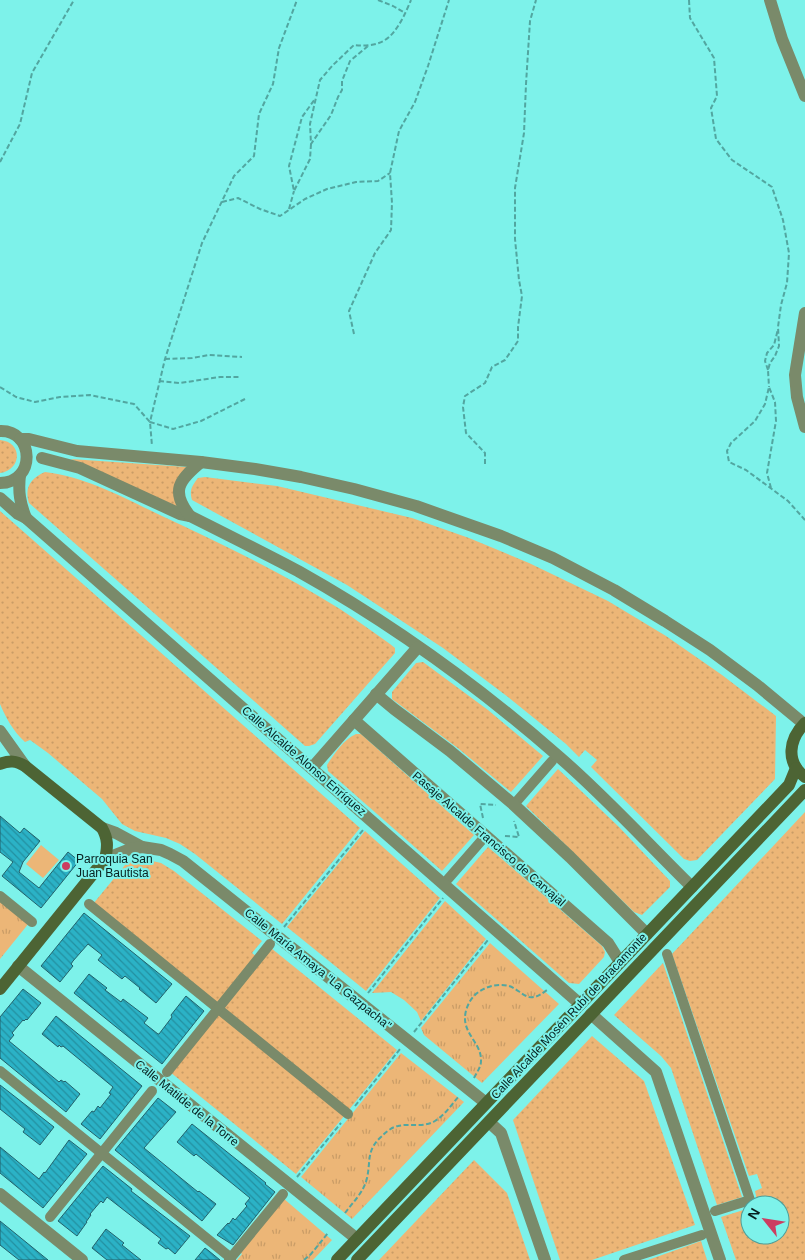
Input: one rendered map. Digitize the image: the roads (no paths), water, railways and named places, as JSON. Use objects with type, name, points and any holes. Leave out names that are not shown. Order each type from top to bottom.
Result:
[{"type":"main road","points":[[801,773],[791,754],[795,735],[804,724]]},
{"type":"main road","points":[[0,764],[16,761],[25,766],[102,828],[107,838],[108,847],[105,858],[0,989]]},
{"type":"main road","name":"Calle Alcalde Mosén Rubí de Bracamonte","points":[[337,1260],[801,773]]},
{"type":"main road","name":"Calle Alcalde Mosén Rubí de Bracamonte","points":[[357,1260],[805,790]]},
{"type":"street","points":[[770,0],[782,39],[805,96]]},
{"type":"street","points":[[805,313],[795,375],[797,397],[805,426]]},
{"type":"street","points":[[0,431],[8,432],[20,439],[25,447],[27,460],[20,475],[19,488],[20,503],[26,518]]},
{"type":"street","points":[[20,439],[29,439],[77,451],[201,462],[301,477],[416,506],[501,536],[553,558],[605,585],[665,620],[757,684],[804,724]]},
{"type":"street","points":[[27,460],[77,451]]},
{"type":"street","points":[[42,458],[80,468],[180,514],[190,516],[298,571],[398,632],[494,703],[557,755],[612,806],[692,887]]},
{"type":"street","points":[[190,516],[183,507],[179,496],[179,486],[191,470],[201,462]]},
{"type":"street","points":[[0,483],[8,482],[20,475]]},
{"type":"street","name":"Calle Alcalde Alonso Enríquez","points":[[0,498],[18,514],[26,518],[580,1004]]},
{"type":"street","points":[[312,768],[418,647]]},
{"type":"street","points":[[376,694],[394,710],[450,751],[513,804],[570,856],[647,934]]},
{"type":"street","name":"Pasaje Alcalde Francisco de Carvajal","points":[[354,720],[608,942],[620,962]]},
{"type":"street","points":[[0,731],[25,766]]},
{"type":"street","points":[[517,800],[552,761]]},
{"type":"street","name":"Calle María Amaya \"La Gazpacha\"","points":[[102,828],[142,846],[161,850],[183,861],[486,1103]]},
{"type":"street","points":[[448,879],[482,840]]},
{"type":"street","points":[[105,858],[142,846]]},
{"type":"street","points":[[0,896],[32,922]]},
{"type":"street","points":[[89,904],[348,1114]]},
{"type":"street","points":[[166,1072],[270,944]]},
{"type":"street","points":[[667,954],[750,1200],[715,1211]]},
{"type":"street","name":"Calle Matilde de la Torre","points":[[18,966],[357,1239]]},
{"type":"street","points":[[590,1014],[656,1072],[720,1260]]},
{"type":"street","points":[[0,1071],[230,1259],[283,1194]]},
{"type":"street","points":[[50,1216],[152,1091]]},
{"type":"street","points":[[488,1122],[500,1133],[545,1260]]},
{"type":"street","points":[[0,1194],[82,1260]]},
{"type":"street","points":[[624,1260],[702,1235]]},
{"type":"place","name":"Parroquia San Juan Bautista","points":[[66,866]]}]
